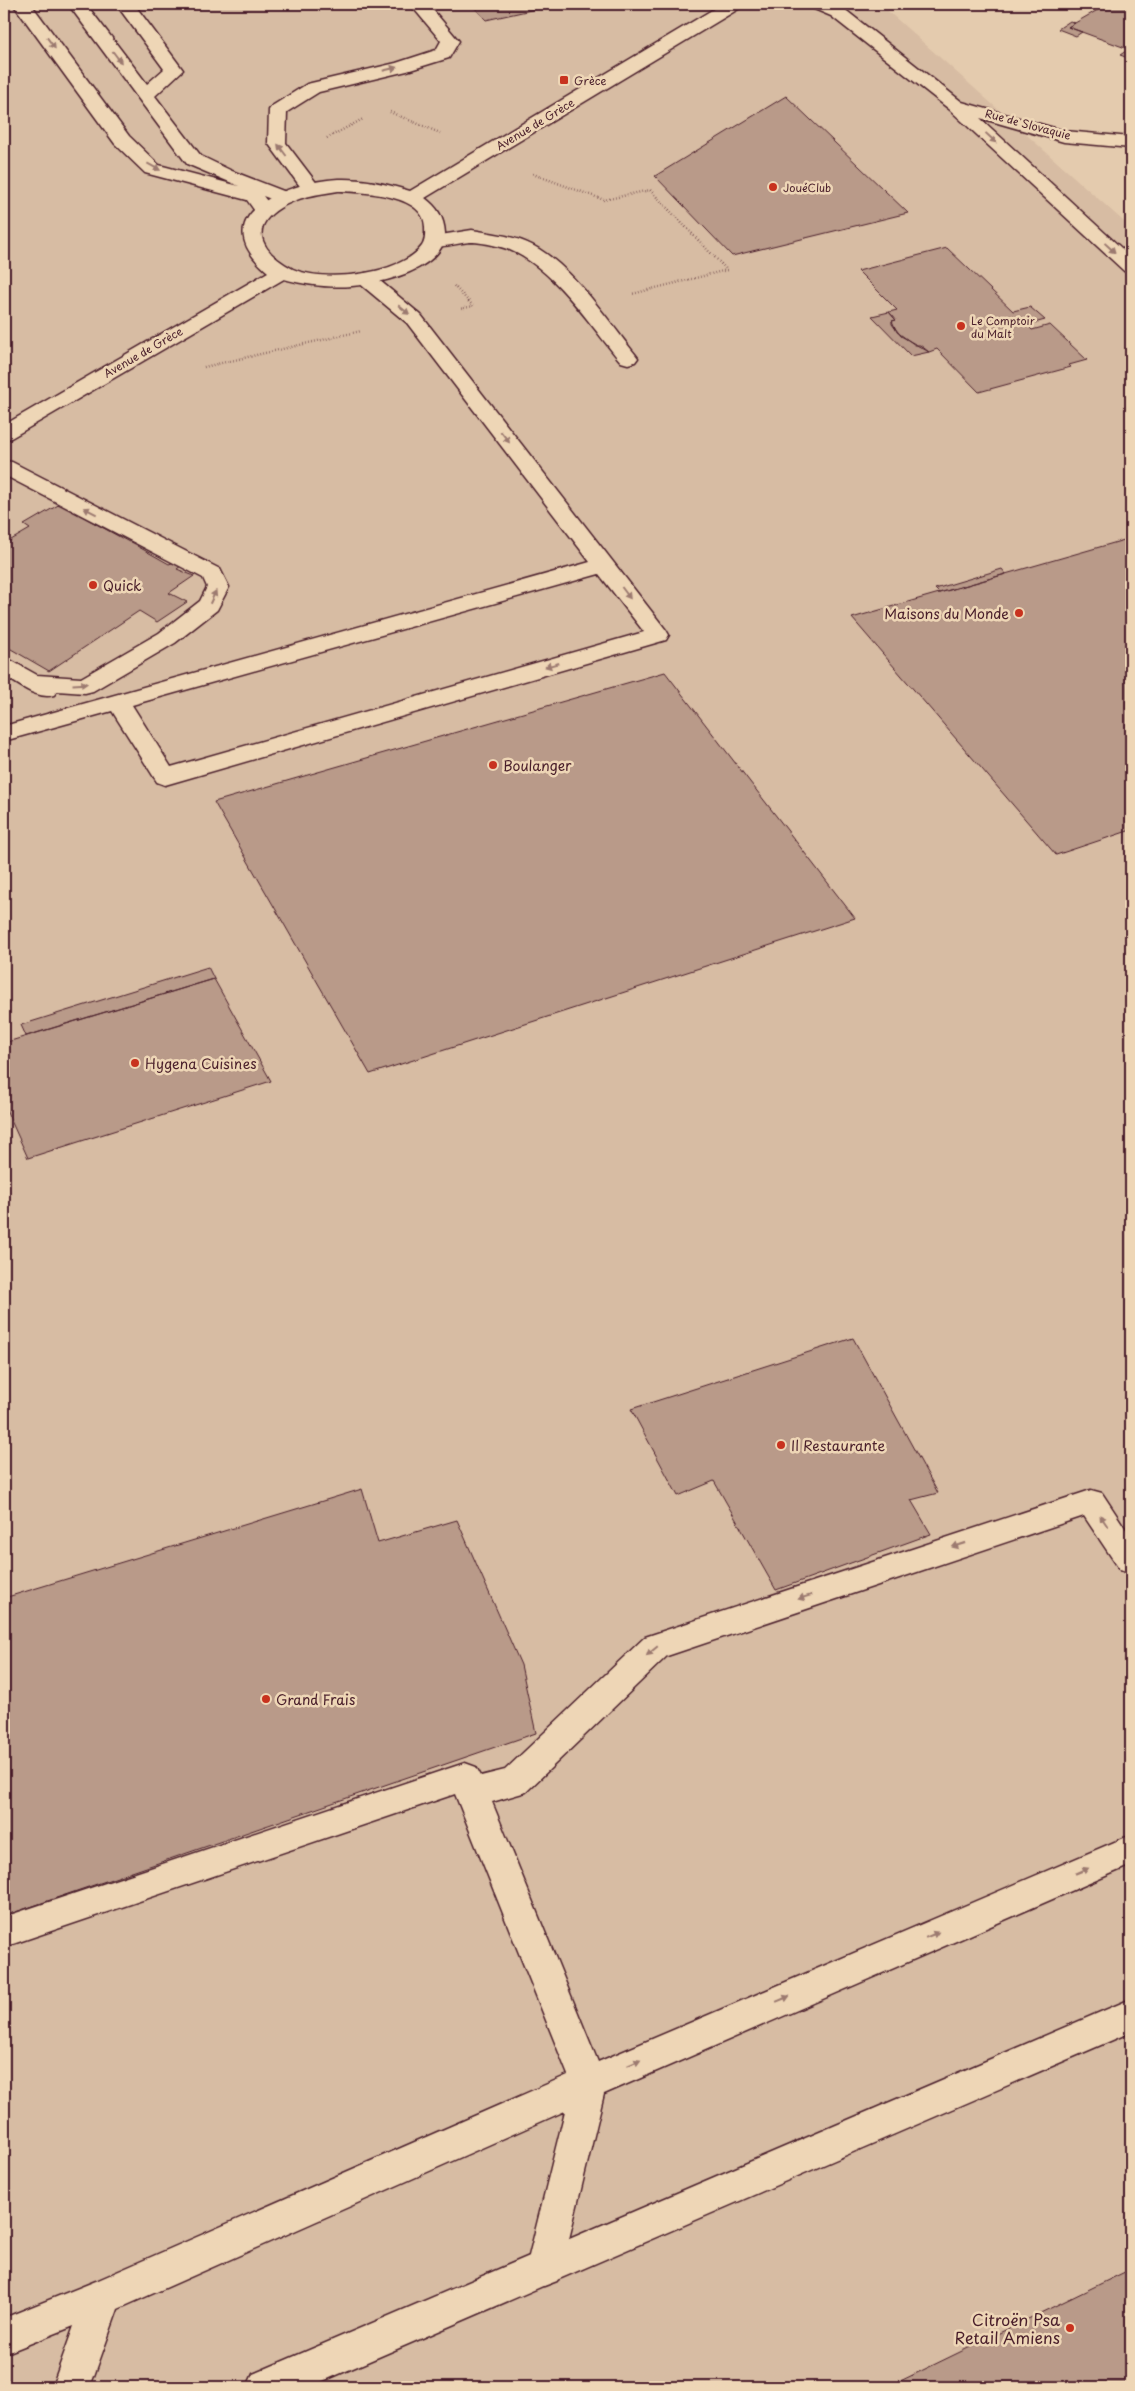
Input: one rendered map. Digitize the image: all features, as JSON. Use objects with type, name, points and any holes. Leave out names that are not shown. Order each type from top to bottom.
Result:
[{"type":"street","points":[[22,4],[122,140],[152,169],[254,196],[264,210]]},
{"type":"street","points":[[77,4],[194,160],[224,175],[284,198]]},
{"type":"street","points":[[125,4],[174,70],[146,95]]},
{"type":"street","points":[[312,189],[277,143],[278,110],[313,88],[401,67],[443,54],[450,41],[442,28],[419,4]]},
{"type":"street","name":"Avenue de Grèce","points":[[412,198],[433,183],[485,154],[734,4]]},
{"type":"street","points":[[818,4],[834,8],[955,105],[1131,267]]},
{"type":"street","name":"Rue de Slovaquie","points":[[955,105],[1064,136],[1131,142]]},
{"type":"street","points":[[338,185],[365,186],[391,190],[412,198],[428,210],[436,225],[435,240],[422,257],[398,271],[366,280],[317,280],[283,271],[262,259],[252,243],[253,226],[264,210],[284,198],[312,189],[338,185]]},
{"type":"street","points":[[435,240],[472,236],[503,241],[531,252],[558,273],[628,358]]},
{"type":"street","name":"Avenue de Grèce","points":[[4,434],[283,271]]},
{"type":"street","points":[[119,703],[165,777],[658,635],[414,318],[366,280]]},
{"type":"street","points":[[4,467],[212,574],[218,587],[209,605],[167,638],[85,686],[31,682]]},
{"type":"street","points":[[5,733],[119,703],[605,565]]},
{"type":"street","points":[[4,666],[83,712]]},
{"type":"street","points":[[471,1793],[515,1782],[656,1646],[1091,1502],[1131,1561]]},
{"type":"street","points":[[4,1932],[466,1778],[589,2083],[544,2268]]},
{"type":"street","points":[[4,2336],[104,2296],[589,2083],[1131,1850]]},
{"type":"street","points":[[266,2387],[1131,2015]]},
{"type":"street","points":[[71,2387],[104,2296]]},
{"type":"path","points":[[485,154],[604,200],[650,190],[727,270],[584,306]]},
{"type":"shaded area","points":[[4,4],[880,4],[1131,228],[1131,2387],[4,2387]]},
{"type":"building","points":[[471,4],[558,4],[486,20]]},
{"type":"building","points":[[1108,4],[1131,4],[1131,50],[1068,27]]},
{"type":"building","points":[[1070,21],[1075,23],[1068,27],[1082,32],[1076,36],[1058,29]]},
{"type":"building","points":[[1129,49],[1131,50],[1131,59],[1120,55]]},
{"type":"building","points":[[786,96],[908,213],[732,256],[655,176]]},
{"type":"building","points":[[947,248],[1013,311],[1030,307],[1045,320],[1027,325],[1032,330],[1050,325],[1087,360],[1069,365],[1071,367],[979,392],[937,349],[929,352],[901,336],[892,324],[892,321],[896,320],[889,312],[897,310],[858,271]]},
{"type":"building","points":[[889,312],[896,320],[892,321],[897,332],[929,352],[911,356],[872,316]]},
{"type":"building","name":"Quick","points":[[60,504],[129,542],[134,539],[140,543],[137,546],[169,564],[174,562],[181,566],[177,569],[194,576],[169,593],[187,602],[157,622],[139,611],[49,671],[4,645],[4,544],[30,529],[24,525]]},
{"type":"building","points":[[1131,538],[1131,830],[1056,855],[852,618]]},
{"type":"building","points":[[1002,569],[1006,574],[939,593],[935,589]]},
{"type":"building","points":[[665,672],[855,918],[370,1074],[214,802]]},
{"type":"building","points":[[208,967],[214,979],[26,1036],[21,1025]]},
{"type":"building","points":[[214,979],[271,1081],[28,1158],[4,1105],[4,1043]]},
{"type":"building","name":"Il Restaurante","points":[[853,1338],[938,1493],[911,1500],[931,1534],[776,1590],[714,1481],[678,1496],[631,1409]]},
{"type":"building","name":"Grand Frais","points":[[362,1489],[378,1543],[457,1520],[521,1665],[536,1733],[4,1916],[4,1598]]},
{"type":"building","name":"Citroën Psa Retail Amiens","points":[[1131,2269],[1131,2387],[888,2387]]},
{"type":"place","name":"Grèce","points":[[564,80]]},
{"type":"place","name":"JouéClub","points":[[773,187]]},
{"type":"place","name":"Le Comptoir du Malt","points":[[961,326]]},
{"type":"place","name":"Quick","points":[[93,585]]},
{"type":"place","name":"Maisons du Monde","points":[[1019,613]]},
{"type":"place","name":"Boulanger","points":[[493,765]]},
{"type":"place","name":"Hygena Cuisines","points":[[135,1063]]},
{"type":"place","name":"Il Restaurante","points":[[781,1445]]},
{"type":"place","name":"Grand Frais","points":[[266,1699]]},
{"type":"place","name":"Citroën Psa Retail Amiens","points":[[1070,2328]]}]
